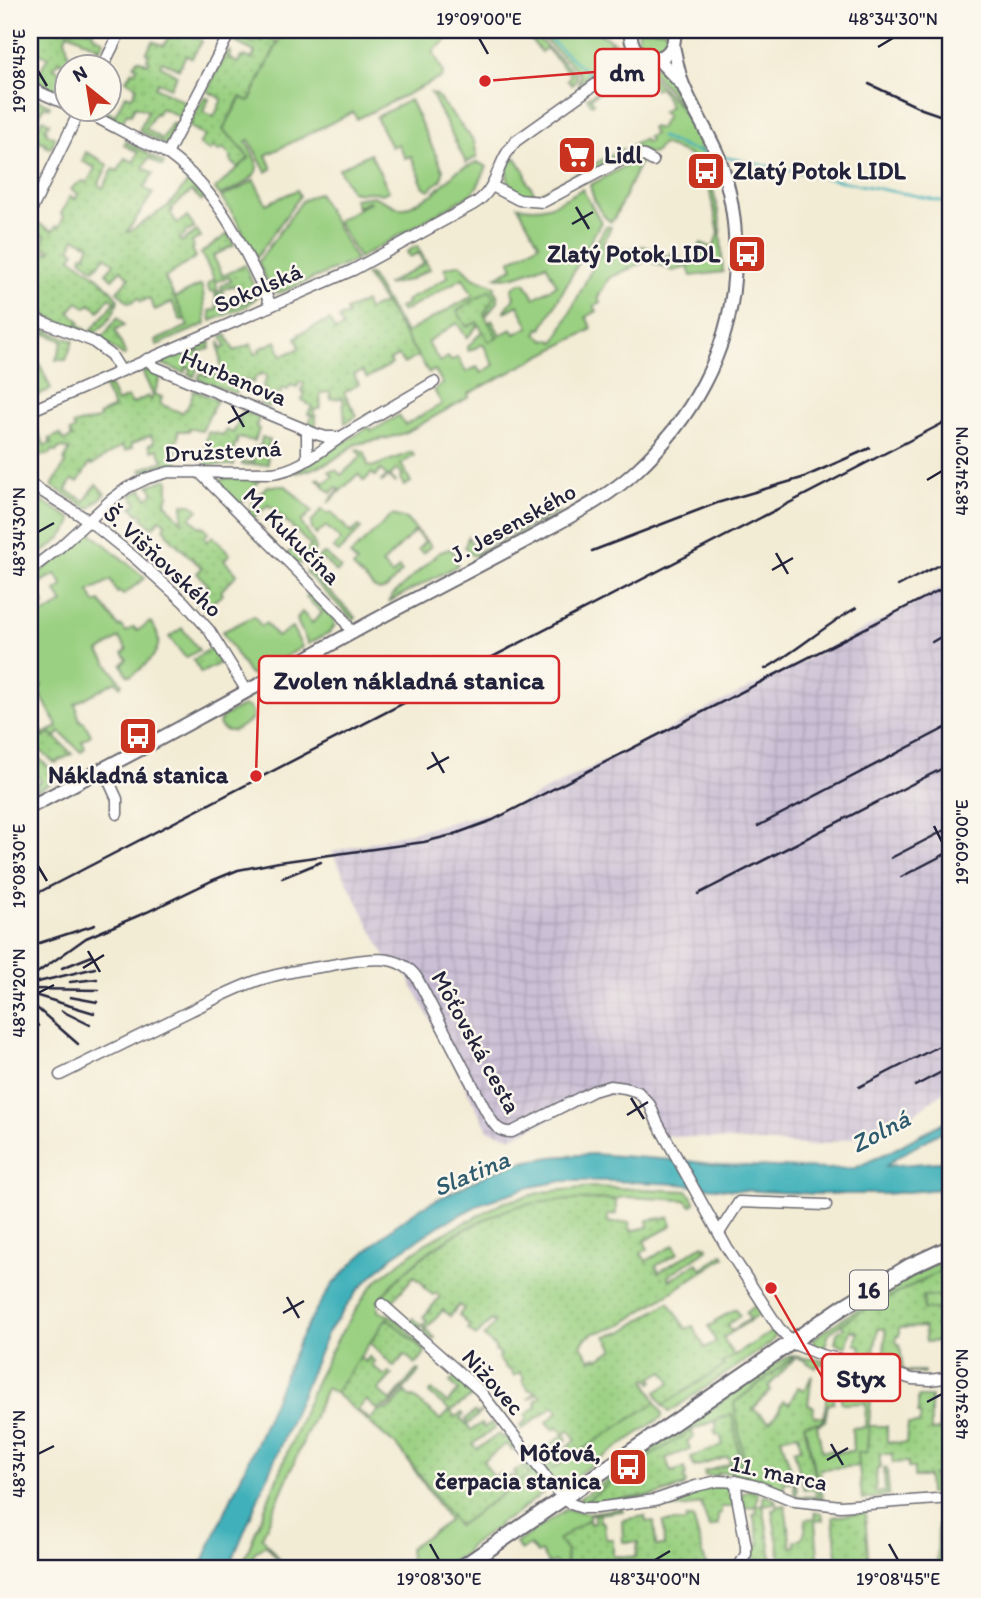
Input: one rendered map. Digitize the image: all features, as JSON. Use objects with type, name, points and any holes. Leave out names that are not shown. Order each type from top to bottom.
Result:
[{"type":"main road","name":"16","points":[[461,1568],[791,1341],[910,1265],[951,1247]]},
{"type":"street","points":[[110,52],[121,30]]},
{"type":"street","points":[[167,154],[231,30]]},
{"type":"street","name":"J. Jesenského","points":[[30,807],[592,504],[638,470],[675,428],[707,378],[724,330],[733,294],[735,269],[731,206],[720,161],[682,83],[673,46],[674,30]]},
{"type":"street","points":[[632,40],[651,58],[665,56],[673,46]]},
{"type":"street","name":"Sokolská","points":[[30,411],[353,270],[481,200],[492,186],[505,154],[516,141],[622,66],[632,40]]},
{"type":"street","name":"J. Jesenského","points":[[657,58],[682,83]]},
{"type":"street","points":[[30,88],[52,98]]},
{"type":"street","points":[[30,213],[74,122]]},
{"type":"street","points":[[105,122],[167,154],[194,176],[215,200],[247,253],[271,305]]},
{"type":"street","points":[[492,186],[519,200],[543,202],[631,155],[642,155],[653,161]]},
{"type":"street","points":[[30,317],[92,341],[111,355],[121,371]]},
{"type":"street","name":"Hurbanova","points":[[147,359],[155,367],[307,430],[326,437],[342,436]]},
{"type":"street","name":"Družstevná","points":[[30,570],[60,547],[117,495],[148,478],[169,472],[283,472],[300,465],[342,436],[434,382]]},
{"type":"street","name":"Hurbanova","points":[[307,430],[307,460]]},
{"type":"street","name":"M. Kukučína","points":[[199,472],[341,615],[352,633]]},
{"type":"street","name":"Š. Višňovského","points":[[30,484],[88,520],[145,566],[198,616],[247,691]]},
{"type":"street","points":[[103,768],[117,799],[117,814]]},
{"type":"street","name":"Môťovská cesta","points":[[60,1075],[259,980],[338,964],[384,959],[402,964],[414,974],[495,1126],[504,1132],[512,1132],[593,1091],[607,1087],[618,1086],[635,1091],[646,1100],[719,1233]]},
{"type":"street","points":[[826,1205],[739,1202],[719,1233],[779,1328],[798,1347],[912,1379],[951,1377]]},
{"type":"street","name":"Nižovec","points":[[382,1304],[480,1391],[563,1498]]},
{"type":"street","points":[[736,1481],[746,1546],[746,1553],[738,1568]]},
{"type":"street","name":"11. marca","points":[[563,1498],[570,1504],[583,1508],[596,1508],[655,1500],[706,1483],[736,1481],[795,1501],[841,1506],[951,1498]]},
{"type":"shaded area","points":[[951,583],[951,1086],[894,1129],[813,1146],[660,1135],[636,1103],[628,1097],[616,1094],[595,1097],[512,1137],[488,1130],[408,977],[390,965],[332,852],[515,806],[837,644]]},
{"type":"green space","points":[[30,30],[94,30],[92,34],[104,41],[95,52],[98,47],[68,33],[65,38],[68,52],[52,52],[52,88],[35,79],[48,57],[30,48]]},
{"type":"green space","points":[[191,30],[190,33],[202,41],[192,58],[186,55],[179,69],[162,61],[160,65],[177,75],[170,88],[158,82],[155,87],[187,103],[180,117],[161,108],[146,129],[162,139],[172,123],[176,125],[166,145],[139,131],[148,111],[135,106],[131,115],[127,113],[122,123],[120,122],[122,101],[125,95],[132,97],[137,87],[126,80],[132,71],[135,72],[137,67],[134,65],[138,59],[148,64],[149,55],[146,53],[153,41],[164,46],[169,35],[163,31]]},
{"type":"green space","points":[[238,30],[242,30],[240,37],[253,43],[256,38],[262,41],[266,30],[284,30],[281,37],[271,33],[269,38],[278,42],[249,101],[240,97],[223,130],[249,158],[238,168],[223,148],[219,151],[213,147],[210,151],[199,144],[205,136],[189,126],[204,97],[209,99],[203,112],[214,117],[222,99],[207,91],[228,51],[231,52],[229,58],[238,63],[244,56],[252,59],[255,52],[233,41]]},
{"type":"green space","points":[[284,30],[459,30],[433,51],[443,72],[442,77],[357,119],[353,112],[266,155],[272,169],[266,172],[249,140],[246,141],[256,161],[256,173],[242,185],[220,195],[215,189],[249,158],[223,130],[241,97],[250,100]]},
{"type":"green space","points":[[523,30],[529,30],[576,74],[572,85],[567,80],[571,75],[546,48],[541,52]]},
{"type":"green space","points":[[534,30],[592,30],[611,40],[601,62],[578,84],[580,76],[577,70]]},
{"type":"green space","points":[[639,30],[667,30],[667,40],[659,49],[645,49],[638,39]]},
{"type":"green space","points":[[612,41],[623,50],[617,63],[588,84],[579,87],[599,66]]},
{"type":"green space","points":[[642,62],[666,75],[689,117],[668,89]]},
{"type":"green space","points":[[640,65],[676,103],[698,138],[706,166],[703,168],[705,175],[709,175],[711,180],[720,220],[723,272],[691,276],[688,267],[673,271],[648,260],[609,278],[598,297],[600,302],[594,306],[597,311],[586,317],[592,329],[468,394],[469,397],[405,433],[356,444],[330,462],[294,473],[369,427],[372,431],[399,415],[405,425],[442,404],[434,390],[443,384],[435,370],[429,373],[366,275],[370,275],[406,333],[473,296],[463,278],[402,312],[399,308],[407,304],[406,301],[448,277],[444,268],[460,264],[473,277],[495,286],[498,302],[467,338],[457,323],[427,342],[440,362],[448,357],[451,361],[458,357],[466,372],[477,367],[481,373],[494,365],[483,344],[469,351],[467,348],[492,320],[500,335],[512,329],[515,334],[529,327],[518,305],[503,313],[514,298],[512,289],[519,283],[525,283],[534,298],[557,285],[546,264],[514,276],[495,277],[513,268],[510,261],[539,244],[518,206],[544,207],[582,189],[601,222],[542,329],[539,328],[536,334],[555,342],[599,255],[592,251],[606,226],[611,227],[602,245],[614,251],[616,247],[622,250],[644,246],[669,257],[671,253],[679,256],[678,259],[691,265],[701,243],[713,248],[719,233],[701,162],[662,144],[651,154],[639,150],[629,153],[626,149],[644,139],[646,143],[650,141],[648,137],[654,134],[651,129],[659,129],[667,116],[662,112],[670,106],[660,87],[655,89],[633,68],[591,98],[594,103],[591,104],[587,98],[633,67]]},
{"type":"green space","points":[[431,93],[436,95],[474,141],[477,157],[466,163]]},
{"type":"green space","points":[[30,97],[50,105],[49,108],[44,106],[30,134]]},
{"type":"green space","points":[[410,100],[443,170],[442,179],[429,190],[424,187],[411,156],[405,158],[398,144],[391,147],[376,117]]},
{"type":"green space","points":[[43,119],[50,123],[45,128],[46,133],[55,138],[51,148],[40,141],[33,153],[30,151],[30,142]]},
{"type":"green space","points":[[126,141],[164,163],[162,166],[149,158],[143,167],[153,174],[144,188],[153,193],[127,232],[168,206],[189,181],[205,198],[202,201],[192,191],[171,208],[173,211],[170,212],[177,223],[187,217],[195,228],[184,233],[179,239],[181,242],[197,231],[201,237],[192,242],[196,257],[165,278],[185,319],[181,321],[172,302],[155,310],[149,298],[141,302],[139,298],[129,303],[117,291],[129,278],[121,270],[112,279],[106,273],[114,264],[106,256],[94,269],[81,259],[90,245],[75,238],[70,249],[75,251],[71,258],[103,282],[118,300],[108,320],[92,334],[89,333],[115,302],[110,297],[99,311],[90,304],[86,308],[78,302],[69,312],[80,321],[78,323],[85,332],[30,309],[30,271],[33,273],[35,269],[30,266],[33,257],[36,258],[41,249],[50,253],[51,250],[41,245],[45,236],[32,230],[36,222],[53,231],[56,226],[59,227],[64,216],[61,214],[70,196],[76,199],[78,194],[71,190],[83,181],[87,183],[95,168],[82,161],[86,152],[108,165],[98,185],[103,188],[113,169],[118,171],[125,158],[134,162],[138,152],[124,145]]},
{"type":"green space","points":[[622,149],[625,155],[550,195],[532,197],[514,193],[508,178],[507,168],[516,158],[525,172],[528,184],[535,194],[538,194]]},
{"type":"green space","points":[[370,153],[389,191],[382,194],[351,191],[339,169]]},
{"type":"green space","points":[[640,158],[611,222],[597,206],[590,185]]},
{"type":"green space","points":[[477,162],[487,167],[470,195],[359,258],[337,221],[370,202],[357,207],[354,199],[373,196],[399,208],[406,208],[433,194],[457,171]]},
{"type":"green space","points":[[254,180],[266,204],[297,190],[300,196],[256,258],[235,217],[221,197]]},
{"type":"green space","points":[[318,193],[356,260],[276,293],[272,291],[258,262],[302,201]]},
{"type":"green space","points":[[228,234],[234,245],[213,256],[223,276],[245,265],[258,296],[222,311],[218,292],[222,291],[228,303],[241,295],[235,285],[222,290],[221,286],[231,281],[229,277],[216,282],[201,253]]},
{"type":"green space","points":[[417,246],[430,269],[409,280],[388,285],[424,264],[418,253],[410,257],[407,252]]},
{"type":"green space","points":[[215,279],[222,311],[258,296],[247,306],[211,321],[210,311],[217,309],[215,292],[209,291],[208,283]]},
{"type":"green space","points":[[201,285],[206,324],[157,345],[155,341],[188,326],[174,298]]},
{"type":"green space","points":[[490,290],[494,298],[484,314],[497,337],[489,342],[477,322],[467,327],[457,311]]},
{"type":"green space","points":[[365,302],[368,310],[384,303],[418,356],[404,364],[398,356],[390,360],[392,364],[367,378],[362,371],[354,375],[359,384],[344,393],[357,416],[345,423],[343,398],[331,399],[330,392],[320,393],[321,408],[314,410],[316,427],[309,423],[312,416],[308,414],[312,406],[302,400],[305,393],[301,391],[304,383],[300,382],[297,387],[290,385],[288,390],[282,388],[280,395],[275,393],[269,408],[260,404],[266,389],[263,387],[267,376],[261,373],[253,383],[242,379],[236,394],[198,379],[200,374],[213,376],[214,370],[221,370],[219,341],[222,349],[226,347],[222,336],[226,334],[234,351],[251,344],[255,354],[260,352],[259,349],[276,341],[282,356],[300,348],[296,338],[299,334],[330,320],[335,331],[343,328],[339,318],[348,315],[346,310]]},
{"type":"green space","points":[[118,317],[124,325],[115,330],[126,355],[123,356],[101,339]]},
{"type":"green space","points":[[39,327],[73,341],[66,360],[56,360],[63,341],[37,330]]},
{"type":"green space","points":[[211,341],[210,349],[197,352],[194,377],[188,374],[191,369],[187,367],[184,373],[163,364],[163,361]]},
{"type":"green space","points":[[30,342],[32,350],[39,354],[37,358],[51,389],[30,399]]},
{"type":"green space","points":[[142,371],[161,376],[154,394],[162,397],[160,404],[182,413],[187,409],[194,390],[217,400],[202,431],[189,428],[189,431],[178,431],[177,464],[168,463],[142,472],[141,469],[163,461],[158,449],[152,451],[149,445],[154,443],[151,435],[131,444],[132,448],[125,451],[122,446],[92,465],[90,463],[78,482],[72,480],[66,490],[85,501],[96,484],[105,494],[89,509],[52,486],[70,449],[59,448],[56,452],[53,450],[50,454],[39,456],[30,471],[30,458],[33,453],[30,451],[30,421],[32,420],[45,446],[51,443],[49,439],[60,434],[64,441],[72,437],[70,432],[75,429],[73,425],[97,420],[99,415],[114,408],[104,387],[109,385],[117,402],[128,397],[132,404],[148,396],[151,400],[153,395]]},
{"type":"green space","points":[[243,411],[259,417],[255,441],[237,438],[237,444],[234,445],[234,465],[205,465],[208,432],[224,435],[226,430],[233,433]]},
{"type":"green space","points":[[262,437],[270,440],[267,448],[268,464],[242,465],[242,462],[254,462],[254,447],[260,447]]},
{"type":"green space","points":[[356,450],[365,453],[368,466],[372,467],[412,452],[414,456],[401,464],[411,482],[404,486],[400,478],[403,475],[397,469],[390,476],[395,483],[388,477],[382,482],[387,476],[381,470],[375,476],[372,473],[364,481],[358,474],[328,503],[339,489],[336,487],[331,493],[317,479],[324,483],[333,476],[329,471],[336,470],[341,475],[362,456]]},
{"type":"green space","points":[[168,479],[165,503],[182,522],[183,504],[192,504],[198,510],[190,518],[209,532],[204,537],[207,541],[213,536],[230,554],[224,560],[237,574],[221,591],[223,594],[204,609],[194,599],[208,585],[197,573],[202,568],[171,539],[164,528],[166,524],[160,519],[153,527],[142,518],[144,515],[139,515],[132,507],[137,504],[131,495],[142,489],[147,498],[154,493],[149,485]]},
{"type":"green space","points":[[221,480],[259,480],[246,499],[239,504],[220,485]]},
{"type":"green space","points":[[267,486],[286,486],[312,511],[301,522],[315,545],[315,550],[302,564],[296,563],[287,554],[292,549],[300,557],[311,546],[274,509],[268,505],[252,519],[252,505]]},
{"type":"green space","points":[[30,494],[72,519],[67,531],[34,559],[30,554],[30,534],[37,530],[30,517]]},
{"type":"green space","points":[[322,509],[328,514],[331,512],[351,533],[359,526],[361,529],[339,552],[333,548],[341,540],[326,526],[316,535],[312,529],[311,523]]},
{"type":"green space","points":[[558,510],[558,513],[474,556],[465,547],[468,537],[477,552]]},
{"type":"green space","points":[[392,515],[406,519],[431,546],[423,553],[418,549],[425,542],[415,531],[382,564],[392,575],[399,568],[402,572],[386,589],[380,591],[353,567],[357,563],[350,555]]},
{"type":"green space","points":[[90,532],[145,578],[123,595],[117,593],[111,580],[89,591],[95,603],[100,601],[119,627],[122,626],[126,632],[134,627],[137,631],[150,622],[156,630],[158,646],[151,659],[131,676],[127,675],[122,665],[127,659],[123,653],[127,650],[119,638],[99,652],[122,684],[120,687],[116,681],[75,704],[81,722],[84,722],[91,735],[82,741],[85,748],[81,752],[60,732],[55,738],[42,738],[32,721],[30,709],[43,734],[58,727],[38,690],[42,686],[30,664],[30,622],[63,603],[56,591],[63,586],[56,574],[35,585],[44,604],[41,610],[30,616],[30,580]]},
{"type":"green space","points":[[449,549],[455,554],[457,566],[388,602],[438,553]]},
{"type":"green space","points":[[325,554],[341,568],[335,571],[323,559],[310,572],[356,618],[353,620],[306,573],[313,561]]},
{"type":"green space","points":[[309,594],[333,618],[335,625],[330,632],[308,644],[297,618],[302,612],[312,623],[322,613],[306,597]]},
{"type":"green space","points":[[254,616],[261,626],[266,623],[277,637],[292,627],[302,647],[254,675],[249,674],[222,632]]},
{"type":"green space","points":[[182,628],[199,650],[187,657],[169,637]]},
{"type":"green space","points":[[211,648],[220,663],[201,673],[193,660]]},
{"type":"green space","points":[[243,706],[252,711],[250,721],[229,731],[222,728],[219,724],[222,717]]},
{"type":"green space","points":[[51,733],[72,754],[55,763],[33,745],[30,747],[30,743],[40,736],[43,738]]},
{"type":"green space","points":[[30,750],[60,778],[30,794],[30,790],[41,782],[34,769],[30,771]]},
{"type":"green space","points":[[592,1187],[688,1191],[695,1203],[691,1206],[685,1200],[623,1197],[519,1206],[458,1232],[418,1260],[383,1295],[391,1303],[388,1305],[381,1298],[378,1301],[378,1311],[398,1321],[426,1352],[387,1318],[335,1393],[326,1388],[262,1537],[285,1568],[266,1545],[255,1552],[247,1568],[241,1568],[316,1381],[338,1338],[373,1285],[426,1243],[502,1203],[543,1192]]},
{"type":"green space","points":[[616,1199],[616,1214],[607,1215],[609,1223],[629,1222],[631,1231],[648,1227],[647,1220],[669,1217],[672,1226],[644,1241],[648,1249],[641,1253],[646,1261],[674,1245],[678,1253],[656,1266],[659,1272],[703,1245],[706,1246],[708,1249],[668,1276],[670,1280],[697,1263],[702,1269],[723,1254],[725,1257],[619,1326],[597,1332],[584,1340],[581,1345],[590,1360],[596,1357],[598,1359],[614,1349],[606,1336],[622,1332],[669,1302],[686,1329],[693,1326],[705,1348],[716,1342],[708,1326],[716,1323],[715,1321],[736,1309],[740,1316],[727,1325],[731,1331],[750,1319],[746,1312],[757,1305],[762,1313],[723,1338],[734,1356],[722,1363],[724,1366],[663,1405],[656,1392],[671,1382],[664,1371],[652,1378],[652,1383],[648,1379],[645,1380],[656,1402],[553,1469],[547,1462],[576,1440],[569,1430],[564,1435],[567,1439],[556,1449],[558,1452],[544,1458],[539,1453],[563,1435],[559,1427],[554,1430],[547,1422],[558,1412],[554,1406],[522,1429],[520,1426],[528,1419],[526,1415],[537,1406],[536,1400],[541,1396],[538,1393],[528,1399],[535,1393],[529,1390],[520,1372],[514,1376],[510,1369],[508,1370],[498,1358],[501,1355],[496,1348],[484,1337],[495,1323],[491,1320],[476,1336],[459,1315],[464,1309],[459,1305],[450,1316],[443,1310],[426,1329],[423,1326],[427,1321],[423,1317],[440,1297],[436,1293],[433,1295],[414,1276],[391,1303],[383,1295],[418,1260],[458,1233],[505,1210],[535,1203],[570,1200]]},
{"type":"green space","points":[[951,1258],[951,1266],[859,1312],[829,1333],[824,1350],[814,1344],[813,1340],[821,1333],[868,1302]]},
{"type":"green space","points":[[951,1266],[951,1296],[923,1296],[924,1310],[951,1308],[951,1340],[945,1341],[944,1337],[942,1341],[926,1342],[924,1327],[899,1328],[899,1336],[896,1336],[897,1344],[900,1344],[903,1371],[924,1373],[904,1373],[889,1366],[890,1358],[883,1357],[885,1329],[878,1329],[874,1353],[870,1352],[869,1356],[864,1355],[863,1359],[858,1360],[844,1356],[859,1357],[861,1346],[855,1344],[858,1332],[851,1330],[846,1347],[835,1343],[837,1333],[844,1328],[841,1324],[859,1312]]},
{"type":"green space","points":[[923,1295],[951,1296],[951,1308],[924,1310]]},
{"type":"green space","points":[[387,1318],[426,1352],[416,1364],[405,1355],[394,1367],[370,1343]]},
{"type":"green space","points":[[413,1318],[423,1326],[420,1329],[410,1321]]},
{"type":"green space","points":[[426,1329],[435,1338],[433,1340],[423,1332]]},
{"type":"green space","points":[[773,1331],[775,1336],[771,1343],[669,1412],[663,1405],[723,1366],[722,1363]]},
{"type":"green space","points":[[790,1356],[802,1357],[794,1357],[734,1403],[747,1478],[733,1477],[731,1467],[741,1466],[731,1414],[692,1430],[585,1502],[655,1495],[604,1503],[579,1502],[580,1498],[625,1468],[627,1470],[631,1464],[780,1361]]},
{"type":"green space","points":[[360,1357],[365,1362],[369,1357],[375,1362],[373,1366],[385,1376],[389,1372],[392,1375],[378,1390],[391,1401],[415,1372],[420,1371],[390,1405],[376,1409],[366,1400],[358,1410],[370,1420],[378,1411],[391,1408],[405,1392],[440,1420],[450,1411],[429,1393],[432,1390],[447,1403],[459,1390],[450,1382],[455,1377],[475,1394],[451,1411],[455,1417],[461,1413],[463,1415],[460,1418],[465,1424],[466,1419],[475,1412],[477,1415],[483,1411],[467,1425],[471,1430],[481,1424],[484,1428],[492,1423],[495,1428],[473,1444],[477,1449],[499,1434],[503,1438],[506,1436],[515,1448],[512,1450],[506,1444],[483,1461],[494,1477],[500,1473],[505,1479],[510,1476],[513,1478],[517,1475],[514,1472],[523,1466],[530,1474],[458,1526],[400,1449],[335,1393]]},
{"type":"green space","points":[[794,1357],[768,1387],[771,1390],[753,1409],[770,1422],[783,1401],[789,1404],[798,1387],[805,1390],[812,1375],[808,1405],[814,1407],[813,1415],[824,1417],[820,1422],[804,1424],[820,1498],[816,1498],[815,1490],[804,1489],[794,1450],[801,1448],[798,1434],[781,1438],[797,1488],[796,1496],[794,1482],[784,1482],[784,1490],[747,1478],[734,1403]]},
{"type":"green space","points":[[804,1358],[835,1364],[834,1402],[828,1405],[825,1421],[817,1425],[822,1451],[853,1451],[852,1428],[865,1427],[866,1403],[844,1404],[841,1401],[844,1365],[873,1371],[867,1452],[858,1453],[859,1466],[820,1469],[823,1500],[796,1496],[820,1497],[804,1424],[820,1422],[824,1417],[830,1371],[830,1365],[818,1364],[816,1368],[803,1360]]},
{"type":"green space","points":[[918,1397],[931,1397],[931,1431],[939,1430],[939,1411],[951,1410],[951,1458],[945,1459],[946,1474],[933,1475],[935,1490],[945,1489],[945,1493],[929,1494],[928,1477],[914,1477],[914,1468],[908,1468],[908,1462],[893,1463],[892,1454],[880,1454],[875,1492],[885,1492],[884,1468],[887,1468],[889,1495],[862,1500],[858,1453],[867,1452],[869,1426],[887,1426],[887,1442],[906,1443],[908,1424],[919,1424],[921,1415],[918,1414]]},
{"type":"green space","points":[[656,1402],[662,1417],[564,1484],[555,1484],[529,1449],[531,1447],[536,1453],[538,1451],[553,1468]]},
{"type":"green space","points":[[732,1414],[741,1466],[731,1467],[732,1472],[705,1476],[704,1472],[730,1464],[728,1457],[694,1467],[691,1457],[723,1445],[720,1435],[716,1435],[714,1430],[717,1428],[715,1421]]},
{"type":"green space","points":[[694,1429],[694,1437],[687,1441],[690,1449],[666,1458],[671,1472],[684,1468],[685,1485],[656,1495],[585,1502],[623,1473]]},
{"type":"green space","points":[[400,1449],[458,1526],[529,1474],[523,1466],[526,1463],[522,1457],[524,1455],[549,1488],[443,1568],[411,1568],[409,1548],[449,1521]]},
{"type":"green space","points":[[730,1485],[734,1507],[721,1507],[718,1525],[709,1528],[701,1503],[667,1508],[668,1501],[705,1488]]},
{"type":"green space","points":[[748,1490],[758,1492],[756,1506],[743,1508],[741,1495]]},
{"type":"green space","points":[[763,1495],[775,1499],[776,1503],[763,1505],[773,1564],[781,1562],[772,1510],[776,1509],[776,1506],[785,1505],[791,1547],[796,1546],[795,1541],[803,1535],[806,1519],[815,1518],[814,1512],[822,1513],[823,1520],[815,1521],[819,1568],[745,1568],[754,1560],[751,1547],[760,1545],[753,1514],[757,1513],[756,1506],[763,1504]]},
{"type":"green space","points":[[622,1508],[623,1511],[589,1515],[589,1519],[559,1540],[567,1551],[566,1563],[569,1568],[559,1568],[555,1562],[549,1565],[541,1552],[537,1554],[530,1545],[521,1551],[516,1543],[565,1510],[589,1513]]},
{"type":"green space","points":[[865,1512],[869,1568],[838,1568],[833,1517]]},
{"type":"green space","points":[[594,1514],[599,1514],[600,1521],[604,1523],[606,1539],[613,1539],[613,1556],[636,1557],[638,1542],[623,1542],[622,1520],[645,1516],[646,1522],[654,1521],[656,1546],[664,1546],[663,1522],[686,1522],[686,1518],[693,1518],[707,1568],[569,1568],[566,1563],[567,1551],[558,1540],[589,1519],[590,1524],[594,1523]]},
{"type":"green space","points":[[942,1517],[951,1517],[951,1568],[937,1568],[938,1524]]},
{"type":"water","points":[[951,1118],[951,1126],[886,1166],[951,1161],[951,1188],[884,1194],[819,1194],[678,1184],[562,1181],[526,1188],[482,1203],[440,1225],[392,1257],[359,1289],[327,1334],[229,1568],[200,1568],[300,1339],[317,1308],[333,1284],[355,1261],[397,1224],[422,1207],[486,1175],[518,1163],[551,1157],[593,1154],[720,1165],[855,1168]]},
{"type":"waterway","points":[[539,30],[594,78]]},
{"type":"waterway","points":[[661,137],[689,149],[714,155]]},
{"type":"waterway","points":[[724,157],[951,203]]},
{"type":"railway","points":[[869,84],[922,109],[951,119]]},
{"type":"railway","points":[[30,897],[951,419]]},
{"type":"railway","points":[[592,551],[717,503],[802,478],[870,448]]},
{"type":"railway","points":[[898,586],[951,559]]},
{"type":"railway","points":[[30,978],[86,938],[238,870],[424,842],[493,820],[951,584]]},
{"type":"railway","points":[[765,669],[856,608]]},
{"type":"railway","points":[[932,642],[951,631]]},
{"type":"railway","points":[[758,826],[951,725]]},
{"type":"railway","points":[[698,894],[951,764]]},
{"type":"railway","points":[[891,858],[951,827]]},
{"type":"railway","points":[[901,877],[951,851]]},
{"type":"railway","points":[[282,878],[321,862]]},
{"type":"railway","points":[[30,946],[95,925]]},
{"type":"railway","points":[[62,968],[92,956]]},
{"type":"railway","points":[[30,984],[95,968]]},
{"type":"railway","points":[[70,982],[97,979]]},
{"type":"railway","points":[[30,989],[99,990]]},
{"type":"railway","points":[[31,994],[94,1013]]},
{"type":"railway","points":[[70,997],[97,1002]]},
{"type":"railway","points":[[30,1002],[78,1044]]},
{"type":"railway","points":[[62,1011],[90,1025]]},
{"type":"railway","points":[[30,1014],[38,1026]]},
{"type":"railway","points":[[859,1087],[951,1040]]},
{"type":"railway","points":[[915,1086],[951,1067]]},
{"type":"place","name":"dm","points":[[485,81]]},
{"type":"place","name":"Lidl","points":[[577,155]]},
{"type":"place","name":"Zlatý Potok LIDL","points":[[706,171]]},
{"type":"place","name":"Zlatý Potok,LIDL","points":[[747,254]]},
{"type":"place","name":"Nákladná stanica","points":[[138,736]]},
{"type":"place","name":"Zvolen nákladná stanica","points":[[256,776]]},
{"type":"place","name":"Styx","points":[[771,1288]]},
{"type":"place","name":"Môťová, čerpacia stanica","points":[[628,1467]]},
{"type":"water label","name":"Zolná","points":[[880,1131]]},
{"type":"water label","name":"Slatina","points":[[471,1173]]}]
